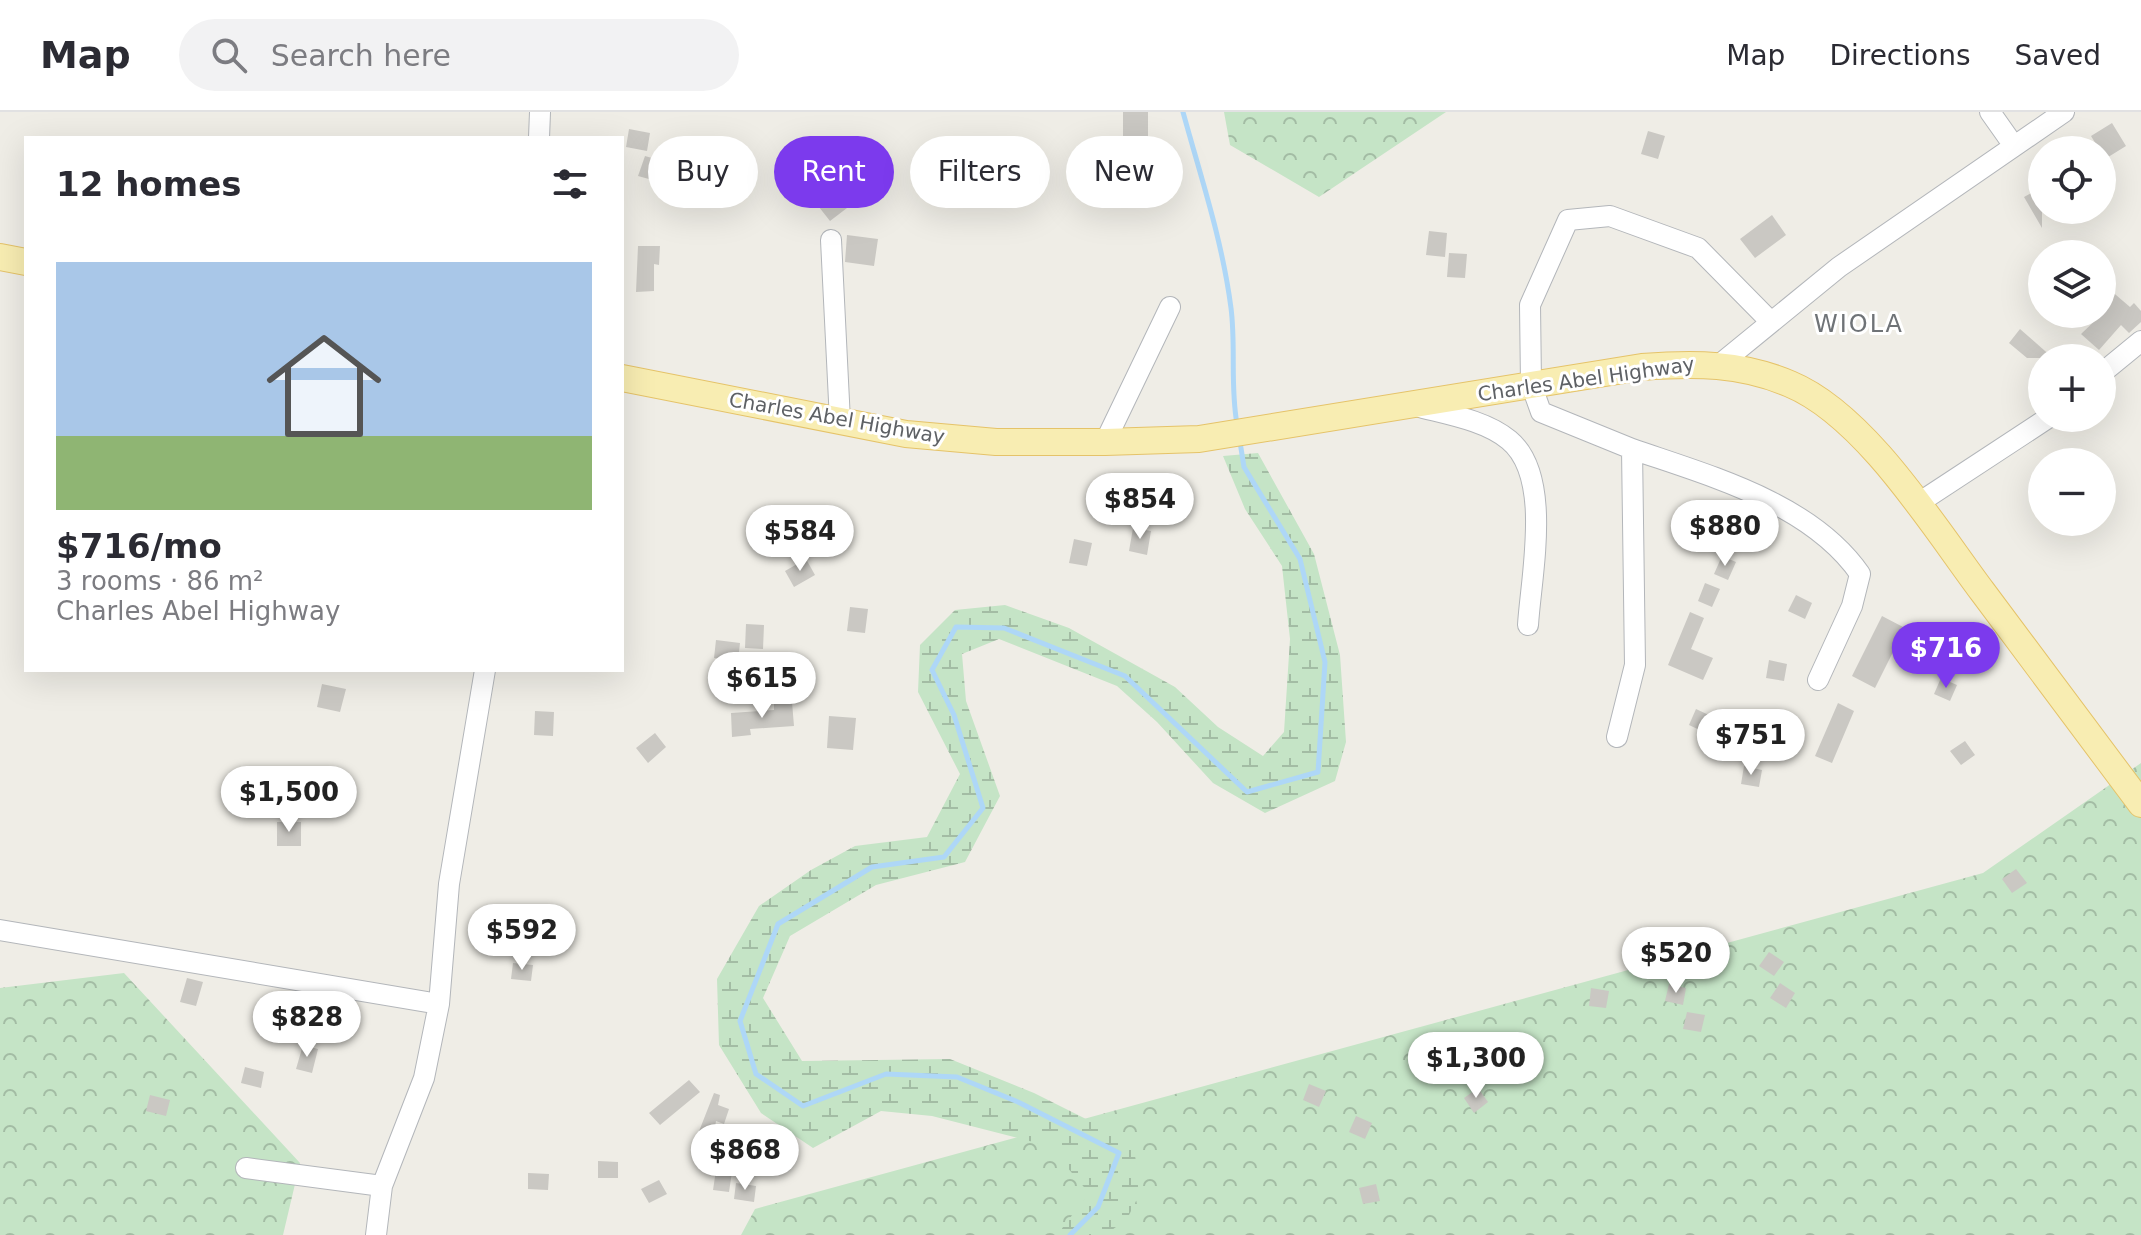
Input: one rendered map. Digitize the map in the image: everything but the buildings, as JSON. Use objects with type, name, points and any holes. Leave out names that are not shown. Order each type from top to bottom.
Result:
[{"type":"main road","points":[[0,257],[24,262]]},
{"type":"main road","name":"Charles Abel Highway","points":[[624,378],[906,434],[996,442],[1105,442],[1199,439],[1642,367],[1701,362],[1742,368],[1793,385],[1840,415],[1917,504],[2141,804]]},
{"type":"street","points":[[539,136],[540,112]]},
{"type":"street","points":[[1990,112],[2014,146]]},
{"type":"street","points":[[1719,365],[1839,267],[2064,112]]},
{"type":"street","points":[[1771,322],[1698,248],[1610,216],[1568,220],[1530,305],[1531,384],[1541,412],[1632,449],[1752,490],[1843,550],[1860,574],[1852,606],[1818,680]]},
{"type":"street","points":[[831,240],[840,421]]},
{"type":"street","points":[[1105,442],[1170,307]]},
{"type":"street","points":[[2116,362],[2141,341]]},
{"type":"street","points":[[1416,406],[1469,420],[1509,440],[1529,467],[1536,497],[1528,625]]},
{"type":"street","points":[[1917,504],[2028,431]]},
{"type":"street","points":[[1617,737],[1635,665],[1632,449]]},
{"type":"street","points":[[376,1235],[382,1186],[424,1078],[439,1004],[449,884],[485,672]]},
{"type":"street","points":[[0,930],[439,1004]]},
{"type":"street","points":[[246,1168],[382,1186]]},
{"type":"green space","points":[[1224,112],[1446,112],[1319,197],[1230,145]]},
{"type":"green space","points":[[1258,453],[1314,554],[1340,655],[1346,742],[1335,781],[1265,813],[1213,783],[1157,722],[1117,686],[999,639],[962,654],[966,701],[1000,796],[965,862],[876,885],[790,936],[763,998],[802,1061],[950,1059],[1034,1093],[1132,1142],[1142,1189],[1127,1219],[1105,1235],[1057,1235],[1089,1193],[1049,1146],[932,1116],[881,1111],[813,1148],[761,1113],[719,1045],[717,979],[759,906],[811,870],[855,846],[927,837],[960,774],[918,692],[920,645],[955,610],[1005,605],[1069,628],[1175,687],[1218,727],[1263,756],[1284,732],[1290,639],[1282,566],[1245,509],[1223,456]]},
{"type":"green space","points":[[2141,763],[2141,1235],[741,1235],[755,1209],[1983,873]]},
{"type":"green space","points":[[124,973],[300,1163],[283,1235],[0,1235],[0,988]]},
{"type":"waterway","points":[[1183,112],[1227,282],[1237,424]]},
{"type":"waterway","points":[[1070,1235],[1098,1207],[1119,1153],[1018,1102],[957,1077],[886,1074],[803,1106],[756,1074],[740,1021],[778,924],[872,867],[944,857],[983,808],[954,715],[932,670],[956,627],[1004,628],[1125,676],[1247,792],[1318,772],[1325,662],[1300,559],[1244,467],[1240,442]]},
{"type":"district","name":"WIOLA","points":[[1859,324]]}]
